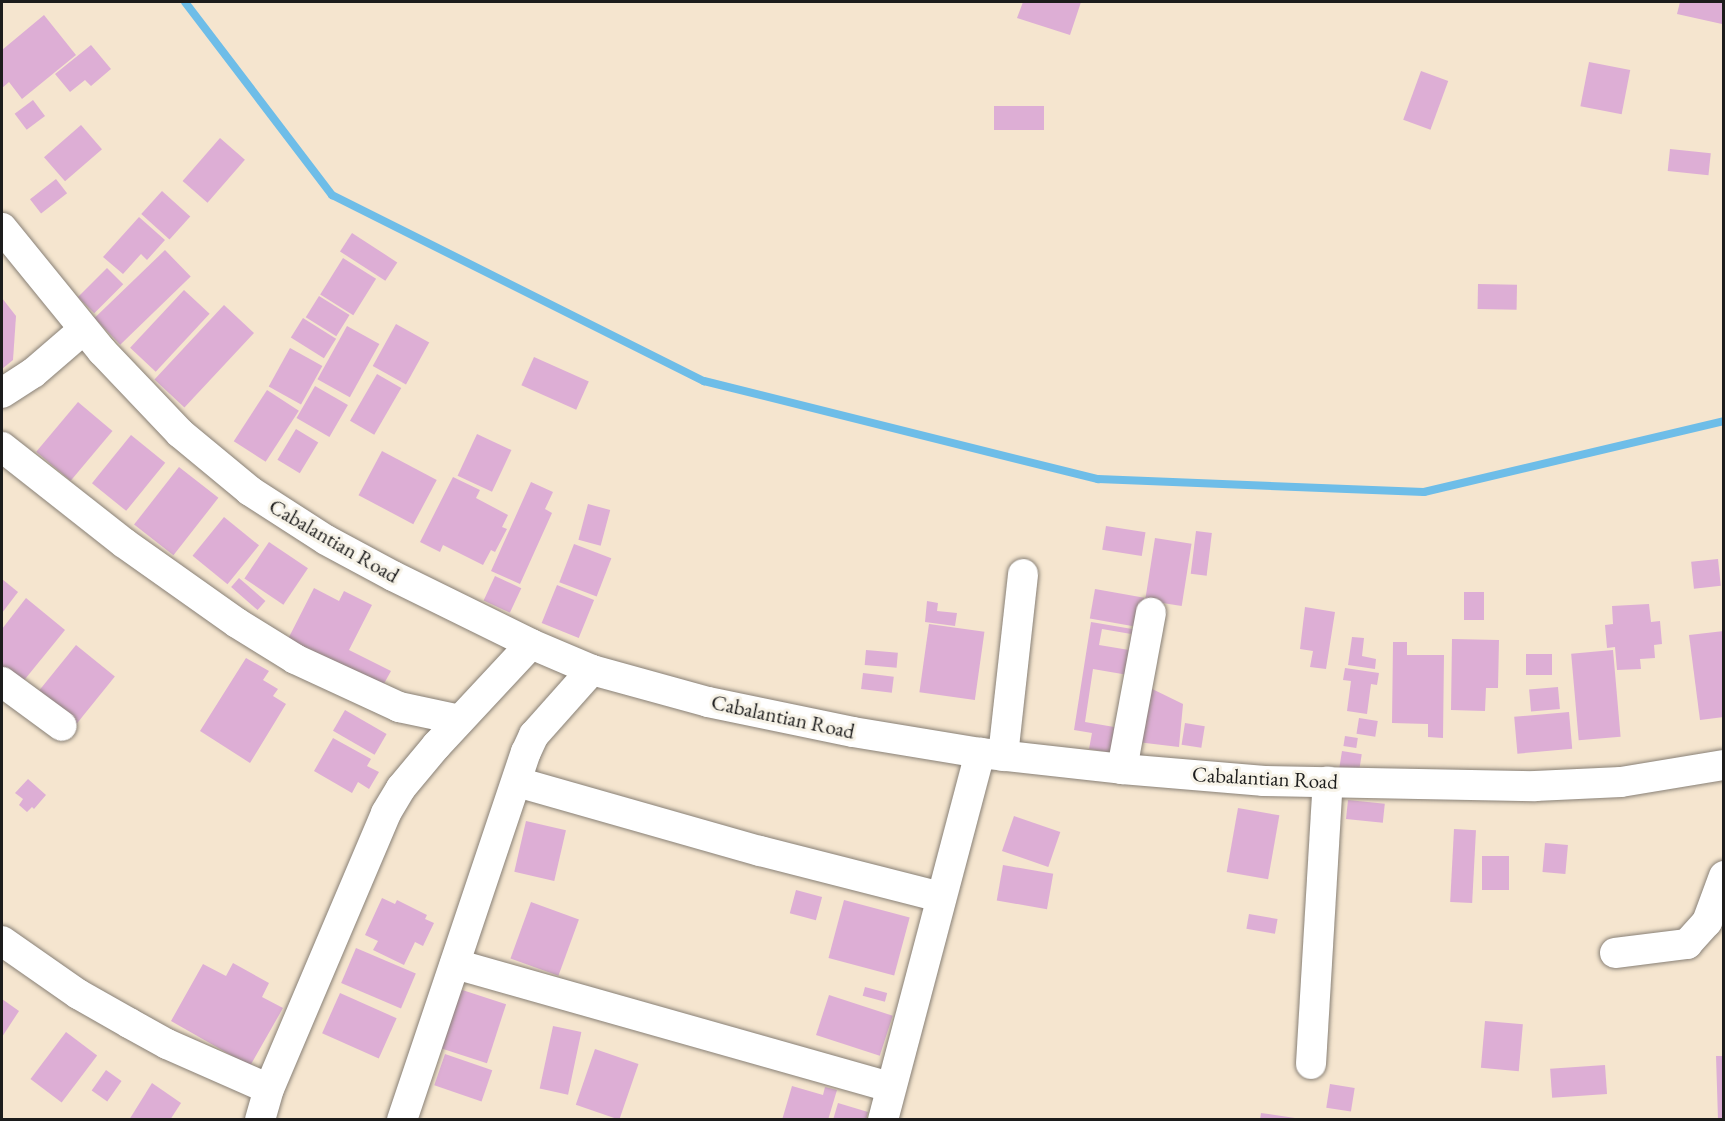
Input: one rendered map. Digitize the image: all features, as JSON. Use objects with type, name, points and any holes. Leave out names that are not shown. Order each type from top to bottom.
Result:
[{"type":"street","name":"Cabalantian Road","points":[[2,228],[83,330],[180,433],[250,491],[345,550],[531,644],[592,670],[708,702],[853,732],[991,755],[1264,781],[1535,786],[1621,782],[1724,765]]},
{"type":"street","points":[[2,393],[33,373],[83,330]]},
{"type":"street","points":[[2,447],[124,543],[295,659],[399,707],[460,720]]},
{"type":"street","points":[[883,1119],[940,897],[991,755],[1023,574]]},
{"type":"street","points":[[1122,769],[1151,613]]},
{"type":"street","points":[[260,1119],[270,1089],[386,813],[401,788],[531,644]]},
{"type":"street","points":[[402,1119],[534,735],[592,670]]},
{"type":"street","points":[[2,682],[62,726]]},
{"type":"street","points":[[517,782],[760,851],[940,897]]},
{"type":"street","points":[[1311,1064],[1328,782]]},
{"type":"street","points":[[1615,953],[1687,944],[1707,922],[1724,876]]},
{"type":"street","points":[[2,941],[78,994],[167,1044],[270,1089]]},
{"type":"street","points":[[455,964],[891,1087]]},
{"type":"building","points":[[1023,2],[1081,2],[1070,35],[1017,18]]},
{"type":"building","points":[[1680,2],[1724,2],[1722,24],[1677,14]]},
{"type":"building","points":[[44,15],[76,55],[22,99],[9,82],[2,88],[2,50]]},
{"type":"building","points":[[91,45],[111,69],[91,86],[85,80],[70,92],[55,74]]},
{"type":"building","points":[[1589,62],[1630,70],[1622,114],[1580,106]]},
{"type":"building","points":[[1421,71],[1448,81],[1430,130],[1403,120]]},
{"type":"building","points":[[33,100],[45,116],[27,130],[15,114]]},
{"type":"building","points":[[994,106],[1044,106],[1044,130],[994,130]]},
{"type":"building","points":[[81,125],[102,149],[65,181],[44,157]]},
{"type":"building","points":[[220,138],[245,160],[208,203],[183,181]]},
{"type":"building","points":[[1670,149],[1711,153],[1708,175],[1668,171]]},
{"type":"building","points":[[56,179],[67,193],[41,214],[30,199]]},
{"type":"building","points":[[162,191],[190,216],[169,239],[141,214]]},
{"type":"building","points":[[139,217],[165,240],[147,260],[141,254],[123,274],[103,257]]},
{"type":"building","points":[[352,233],[397,262],[385,281],[340,251]]},
{"type":"building","points":[[165,250],[191,277],[120,345],[95,318]]},
{"type":"building","points":[[343,258],[376,279],[353,315],[320,294]]},
{"type":"building","points":[[107,268],[123,284],[94,313],[78,297]]},
{"type":"building","points":[[1478,284],[1517,285],[1517,310],[1478,309]]},
{"type":"building","points":[[184,290],[210,314],[156,372],[130,348]]},
{"type":"building","points":[[319,296],[350,315],[336,336],[306,317]]},
{"type":"building","points":[[2,298],[16,316],[13,360],[2,369]]},
{"type":"building","points":[[224,305],[254,333],[184,408],[154,380]]},
{"type":"building","points":[[303,318],[336,339],[324,358],[291,338]]},
{"type":"building","points":[[396,324],[429,342],[406,384],[373,366]]},
{"type":"building","points":[[347,326],[379,344],[350,397],[317,379]]},
{"type":"building","points":[[290,348],[322,366],[301,404],[269,386]]},
{"type":"building","points":[[534,357],[589,381],[576,410],[521,385]]},
{"type":"building","points":[[377,374],[401,388],[374,435],[350,421]]},
{"type":"building","points":[[315,386],[348,405],[329,437],[296,418]]},
{"type":"building","points":[[267,390],[299,411],[266,462],[234,441]]},
{"type":"building","points":[[78,402],[112,431],[71,481],[36,452]]},
{"type":"building","points":[[296,429],[318,442],[300,473],[277,460]]},
{"type":"building","points":[[477,434],[511,450],[492,492],[458,476]]},
{"type":"building","points":[[131,435],[165,463],[126,511],[92,483]]},
{"type":"building","points":[[382,451],[437,480],[413,524],[359,495]]},
{"type":"building","points":[[179,467],[218,498],[173,555],[134,525]]},
{"type":"building","points":[[453,477],[480,490],[476,498],[508,515],[502,527],[507,529],[495,552],[491,550],[483,565],[443,545],[440,552],[420,542]]},
{"type":"building","points":[[531,482],[553,492],[545,509],[552,513],[520,584],[491,571]]},
{"type":"building","points":[[588,504],[610,510],[601,546],[578,540]]},
{"type":"building","points":[[224,517],[259,545],[228,584],[193,556]]},
{"type":"building","points":[[1106,526],[1146,532],[1142,556],[1102,550]]},
{"type":"building","points":[[1196,531],[1212,533],[1207,576],[1191,574]]},
{"type":"building","points":[[1155,538],[1192,544],[1182,606],[1145,600]]},
{"type":"building","points":[[269,542],[308,568],[283,605],[244,578]]},
{"type":"building","points":[[574,544],[611,558],[597,597],[559,582]]},
{"type":"building","points":[[1718,559],[1721,586],[1694,589],[1691,562]]},
{"type":"building","points":[[495,576],[521,588],[510,613],[484,600]]},
{"type":"building","points":[[239,578],[265,601],[258,610],[231,587]]},
{"type":"building","points":[[2,579],[18,592],[2,613]]},
{"type":"building","points":[[557,585],[594,600],[579,638],[542,623]]},
{"type":"building","points":[[314,588],[339,601],[344,591],[372,605],[349,650],[391,671],[381,689],[287,641]]},
{"type":"building","points":[[1095,589],[1144,598],[1139,627],[1090,619]]},
{"type":"building","points":[[1464,592],[1484,592],[1484,620],[1464,620]]},
{"type":"building","points":[[26,598],[65,630],[17,689],[2,676],[2,629]]},
{"type":"building","points":[[927,601],[938,603],[937,611],[957,613],[955,626],[925,622]]},
{"type":"building","points":[[1649,604],[1651,622],[1660,621],[1662,644],[1654,645],[1655,658],[1640,659],[1641,669],[1617,670],[1615,647],[1607,648],[1605,625],[1613,624],[1612,606]]},
{"type":"building","points":[[1305,607],[1335,612],[1326,669],[1310,667],[1313,651],[1300,649]]},
{"type":"building","points":[[1091,622],[1144,631],[1121,754],[1089,749],[1092,733],[1074,730]],"holes":[[[1102,629],[1131,634],[1129,650],[1099,645]],[[1093,669],[1128,675],[1120,728],[1085,722]]]},
{"type":"building","points":[[929,624],[984,632],[975,700],[919,692]]},
{"type":"building","points":[[1724,631],[1724,717],[1700,720],[1689,635]]},
{"type":"building","points":[[1352,637],[1364,638],[1362,656],[1376,659],[1375,669],[1348,665]]},
{"type":"building","points":[[1452,639],[1499,640],[1498,688],[1486,688],[1485,711],[1451,710]]},
{"type":"building","points":[[1393,642],[1407,642],[1407,655],[1444,655],[1443,738],[1428,737],[1428,724],[1392,723]]},
{"type":"building","points":[[76,645],[115,676],[76,725],[37,693]]},
{"type":"building","points":[[866,650],[898,653],[897,668],[865,665]]},
{"type":"building","points":[[1613,650],[1621,737],[1579,740],[1571,654]]},
{"type":"building","points":[[1526,654],[1552,654],[1552,675],[1526,675]]},
{"type":"building","points":[[246,658],[269,671],[263,680],[278,689],[273,696],[286,704],[250,763],[200,731]]},
{"type":"building","points":[[1345,668],[1379,673],[1377,685],[1371,684],[1367,714],[1347,711],[1351,681],[1343,680]]},
{"type":"building","points":[[863,673],[894,677],[892,693],[861,689]]},
{"type":"building","points":[[1144,685],[1183,704],[1179,747],[1137,742]]},
{"type":"building","points":[[1558,687],[1560,709],[1531,711],[1529,690]]},
{"type":"building","points":[[345,710],[387,734],[375,755],[333,731]]},
{"type":"building","points":[[1569,712],[1572,749],[1517,754],[1514,717]]},
{"type":"building","points":[[1359,718],[1378,721],[1375,737],[1356,734]]},
{"type":"building","points":[[1185,723],[1205,726],[1201,748],[1182,745]]},
{"type":"building","points":[[1345,736],[1358,738],[1356,748],[1343,746]]},
{"type":"building","points":[[333,738],[371,759],[367,766],[379,772],[369,789],[358,782],[352,793],[314,771]]},
{"type":"building","points":[[1342,751],[1362,754],[1358,776],[1339,773]]},
{"type":"building","points":[[28,779],[46,795],[34,809],[32,807],[27,812],[19,805],[23,799],[15,793]]},
{"type":"building","points":[[1348,800],[1385,804],[1383,823],[1346,819]]},
{"type":"building","points":[[1238,808],[1279,815],[1268,879],[1227,872]]},
{"type":"building","points":[[1014,816],[1060,832],[1048,867],[1002,851]]},
{"type":"building","points":[[526,821],[566,830],[554,881],[514,872]]},
{"type":"building","points":[[1454,829],[1476,830],[1472,903],[1450,902]]},
{"type":"building","points":[[1545,843],[1568,845],[1565,874],[1542,872]]},
{"type":"building","points":[[1482,856],[1509,856],[1509,890],[1482,890]]},
{"type":"building","points":[[1003,865],[1053,874],[1047,909],[997,900]]},
{"type":"building","points":[[796,890],[822,897],[816,920],[790,913]]},
{"type":"building","points":[[382,898],[395,904],[397,900],[427,915],[425,919],[434,923],[423,946],[415,942],[404,965],[373,950],[378,941],[365,935]]},
{"type":"building","points":[[844,900],[910,918],[894,976],[828,958]]},
{"type":"building","points":[[531,902],[579,919],[558,976],[510,958]]},
{"type":"building","points":[[1249,914],[1278,919],[1275,934],[1246,929]]},
{"type":"building","points":[[356,948],[416,973],[401,1008],[341,983]]},
{"type":"building","points":[[233,963],[269,983],[262,997],[283,1008],[250,1066],[171,1021],[203,964],[226,976]]},
{"type":"building","points":[[450,986],[506,1004],[487,1063],[431,1045]]},
{"type":"building","points":[[865,987],[887,993],[885,1002],[863,996]]},
{"type":"building","points":[[340,993],[397,1018],[379,1058],[322,1033]]},
{"type":"building","points":[[829,995],[893,1016],[880,1056],[816,1035]]},
{"type":"building","points":[[2,999],[19,1011],[2,1037]]},
{"type":"building","points":[[1485,1021],[1523,1024],[1519,1071],[1481,1068]]},
{"type":"building","points":[[553,1026],[581,1032],[568,1095],[540,1089]]},
{"type":"building","points":[[66,1032],[97,1055],[62,1103],[30,1079]]},
{"type":"building","points":[[595,1049],[638,1064],[619,1120],[576,1105]]},
{"type":"building","points":[[445,1054],[492,1070],[482,1101],[434,1085]]},
{"type":"building","points":[[1716,1056],[1724,1056],[1724,1120],[1718,1120]]},
{"type":"building","points":[[1605,1065],[1607,1094],[1552,1098],[1550,1069]]},
{"type":"building","points":[[106,1070],[122,1081],[107,1101],[92,1090]]},
{"type":"building","points":[[152,1083],[181,1103],[170,1120],[129,1120]]},
{"type":"building","points":[[1330,1084],[1355,1088],[1351,1112],[1326,1108]]},
{"type":"building","points":[[792,1086],[823,1095],[825,1087],[837,1090],[828,1120],[782,1120]]},
{"type":"building","points":[[838,1103],[868,1112],[866,1120],[833,1120]]},
{"type":"building","points":[[1261,1113],[1295,1118],[1295,1120],[1260,1120]]},
{"type":"waterway","points":[[185,2],[332,195],[704,381],[1098,479],[1424,492],[1724,421]]}]
